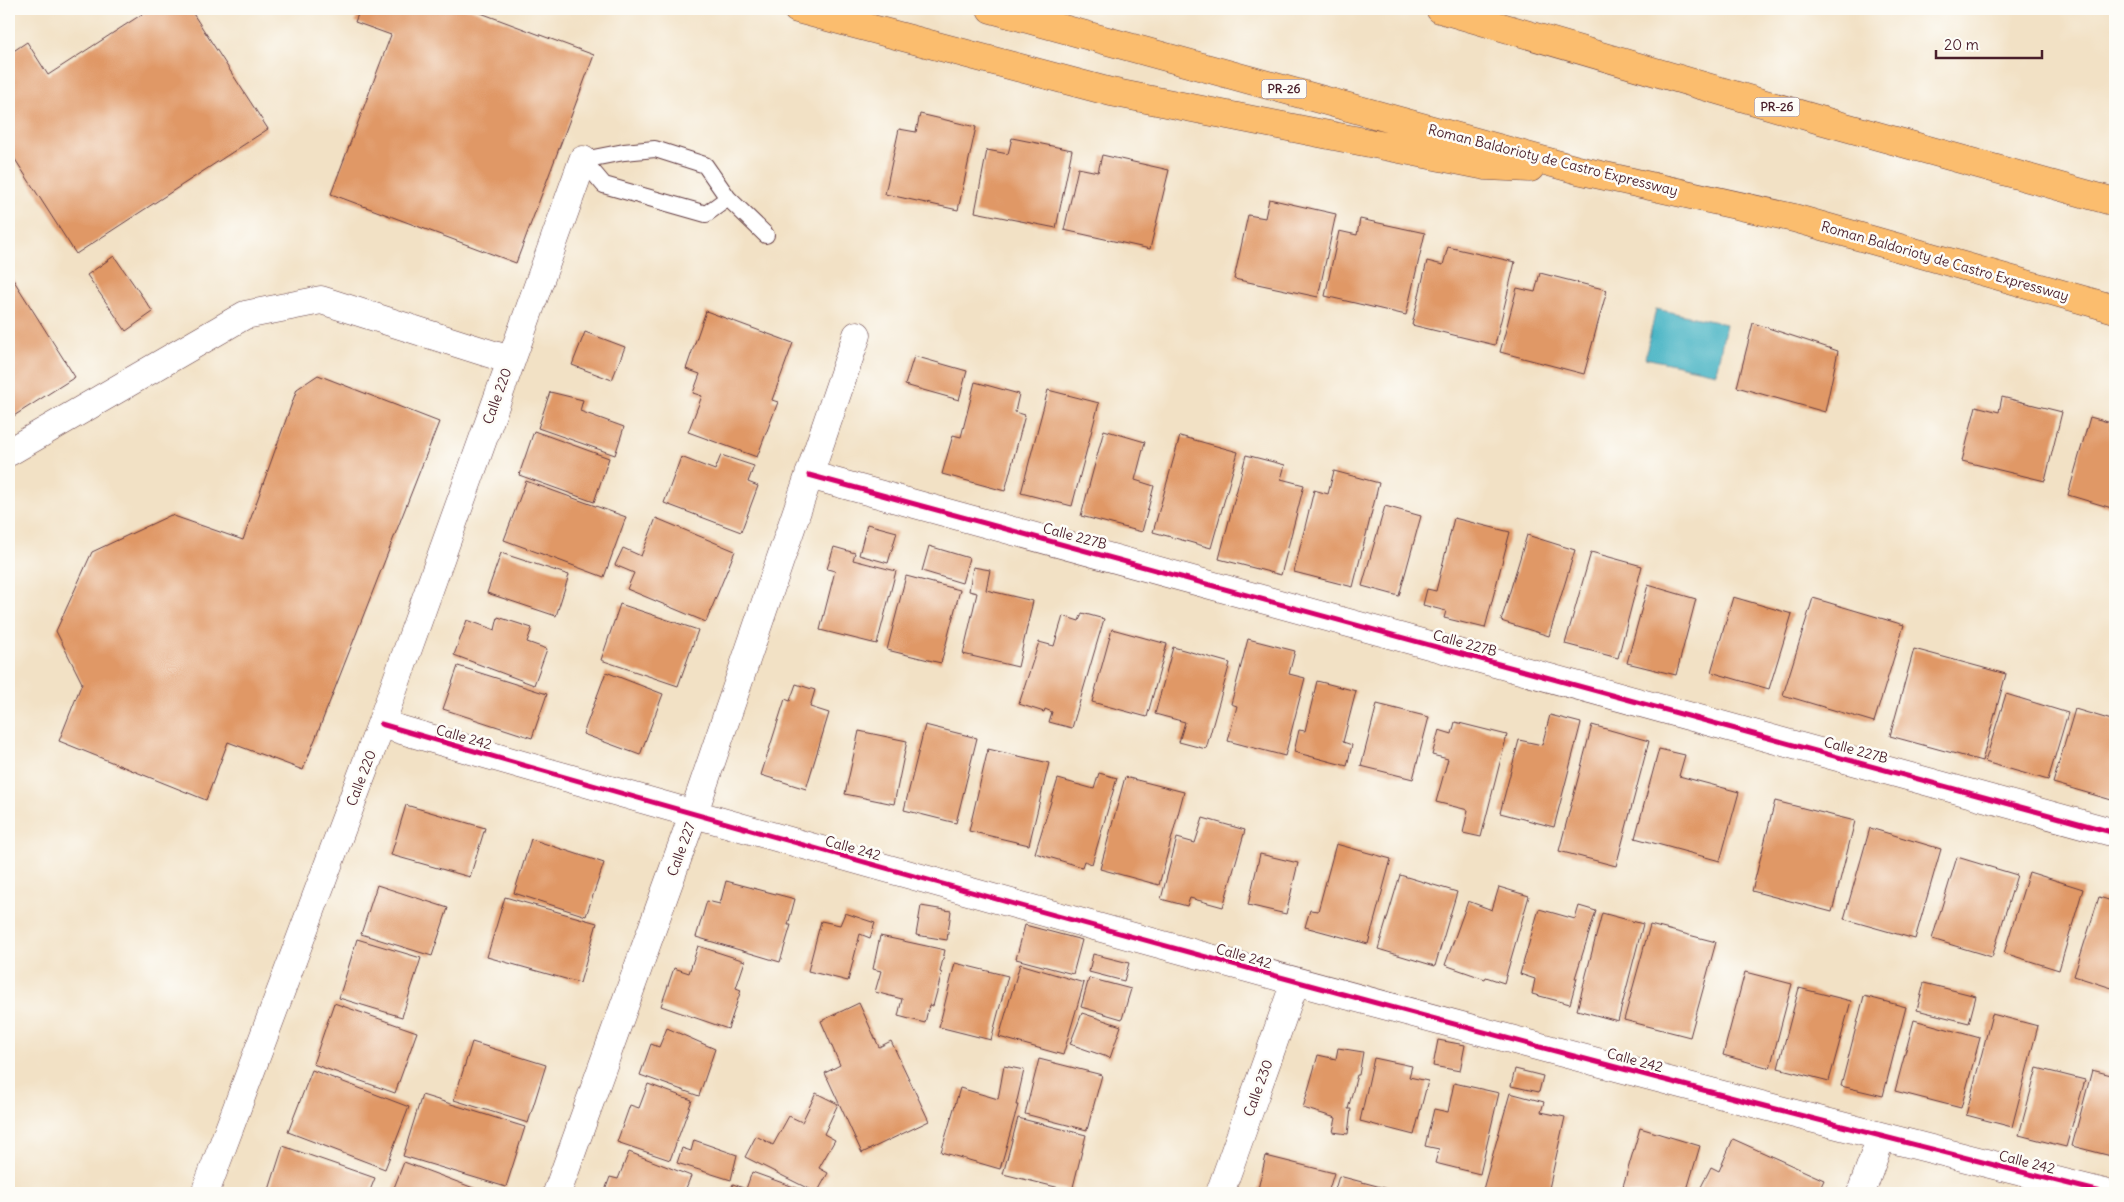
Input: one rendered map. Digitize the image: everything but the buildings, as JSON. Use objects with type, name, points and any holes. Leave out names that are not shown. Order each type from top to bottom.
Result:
[{"type":"highway","points":[[797,9],[1120,94],[1486,166],[1578,170]]},
{"type":"highway","name":"Roman Baldorioty de Castro Expressway","points":[[991,9],[1578,170],[1794,218],[2115,308]]},
{"type":"highway","name":"PR-26","points":[[1440,9],[1820,120],[2115,202]]},
{"type":"street","name":"Calle 220","points":[[204,1193],[381,724],[583,160]]},
{"type":"street","points":[[9,452],[244,314],[321,300],[510,360]]},
{"type":"street","name":"Calle 227","points":[[557,1193],[693,815],[857,335]]},
{"type":"street","name":"Calle 227B","points":[[809,475],[2115,833]]},
{"type":"street","name":"Calle 242","points":[[381,724],[693,815],[1295,982],[1881,1137],[2105,1193]]},
{"type":"street","name":"Calle 230","points":[[1220,1193],[1295,982]]},
{"type":"street","points":[[1861,1193],[1881,1137]]},
{"type":"lane","points":[[728,198],[706,214],[604,185],[583,160],[624,152],[655,149],[705,165],[728,198],[766,235]]},
{"type":"water","points":[[1656,309],[1726,324],[1716,373],[1645,358]]},
{"type":"cycle path","points":[[809,475],[2115,833]]},
{"type":"cycle path","points":[[381,724],[810,847],[1456,1025],[2105,1193]]}]
